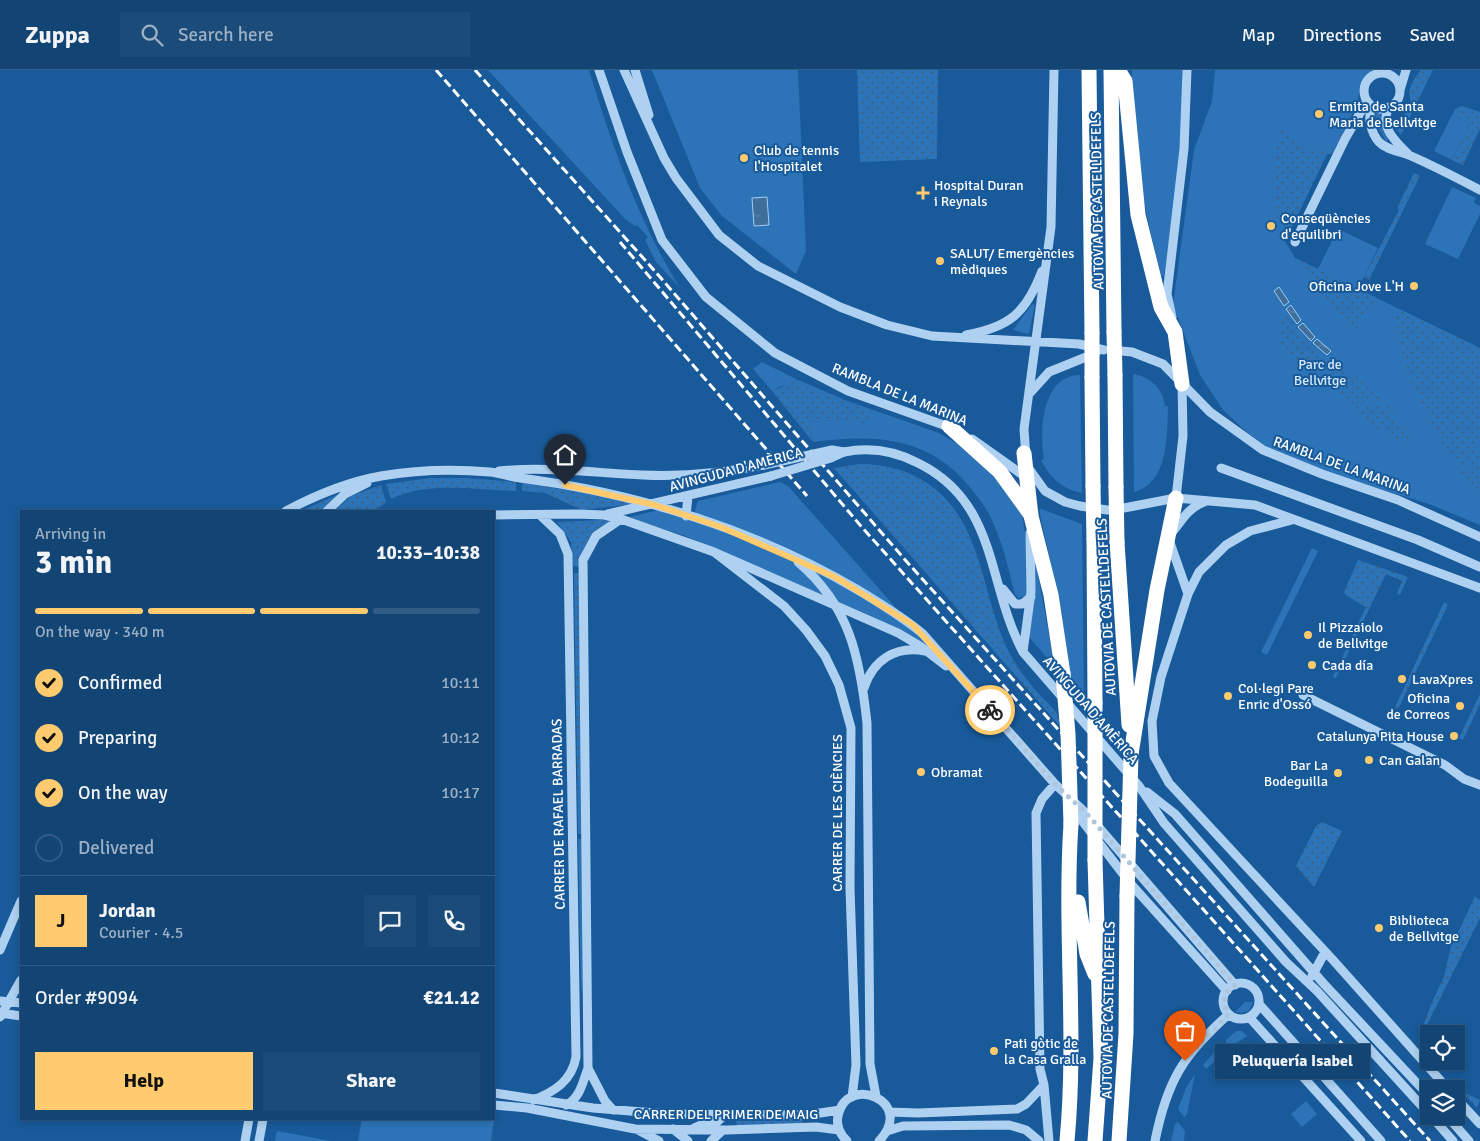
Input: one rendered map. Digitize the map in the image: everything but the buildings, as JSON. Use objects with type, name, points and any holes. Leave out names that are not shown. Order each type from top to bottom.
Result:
[{"type":"highway","name":"AUTOVIA DE CASTELLDEFELS","points":[[1089,70],[1095,860],[1101,1058],[1095,1141]]},
{"type":"highway","name":"AUTOVIA DE CASTELLDEFELS","points":[[1111,70],[1114,179],[1117,542],[1131,754],[1126,1034],[1119,1141]]},
{"type":"highway","points":[[1114,179],[1125,158],[1123,74]]},
{"type":"highway","points":[[1123,74],[1138,215],[1161,307],[1175,332],[1182,384]]},
{"type":"highway","points":[[949,426],[1000,472],[1031,516]]},
{"type":"highway","points":[[1024,453],[1031,516],[1051,595],[1063,674],[1078,911],[1087,954],[1100,985]]},
{"type":"highway","points":[[1131,754],[1149,635],[1176,498]]},
{"type":"highway","points":[[1067,1141],[1070,1113],[1072,1006],[1069,860],[1071,824]]},
{"type":"street","name":"RAMBLA DE LA MARINA","points":[[599,70],[627,152],[662,240],[706,297],[776,353],[848,390],[949,426],[998,456],[1045,491]]},
{"type":"street","points":[[624,70],[664,158],[719,236],[758,266],[840,307],[888,325],[932,336],[1078,344],[1104,350],[1132,352],[1163,364],[1182,384],[1183,436],[1176,498]]},
{"type":"street","points":[[635,70],[664,158]]},
{"type":"street","points":[[1054,70],[1053,181],[1048,254],[1024,429],[1024,453],[1034,478],[1045,491],[1065,502],[1107,510],[1176,498],[1255,505],[1480,588]]},
{"type":"street","points":[[1175,332],[1167,294],[1184,149],[1187,70]]},
{"type":"street","points":[[1369,103],[1382,109],[1389,107],[1396,101],[1406,70]]},
{"type":"street","points":[[1400,90],[1391,76],[1384,71],[1371,77],[1366,82],[1364,92],[1369,103],[1371,126],[1379,142],[1387,148],[1408,154],[1480,190]]},
{"type":"street","points":[[1295,242],[1348,134],[1369,103]]},
{"type":"street","points":[[1389,107],[1386,126],[1392,138],[1408,154]]},
{"type":"street","points":[[1387,148],[1392,138]]},
{"type":"street","points":[[954,337],[998,328],[1010,320],[1023,307],[1037,284],[1048,254]]},
{"type":"street","points":[[1030,394],[1048,372],[1104,350]]},
{"type":"street","name":"RAMBLA DE LA MARINA","points":[[1182,384],[1210,412],[1263,450],[1322,474],[1407,504],[1480,537]]},
{"type":"street","name":"AVINGUDA D'AMÈRICA","points":[[491,472],[520,469],[646,475],[710,474],[764,465],[832,450],[844,452],[867,450],[890,453],[912,460],[943,478],[962,496],[974,514],[988,548],[1012,628],[1023,652],[1139,786],[1164,824],[1220,884],[1286,962],[1309,983],[1420,1104]]},
{"type":"street","name":"AVINGUDA D'AMÈRICA","points":[[604,515],[655,505],[771,476],[831,458],[844,452]]},
{"type":"street","points":[[1221,468],[1418,540],[1480,567]]},
{"type":"street","points":[[288,510],[337,487],[380,476],[426,472],[491,472],[547,481],[655,505],[721,527],[790,555],[835,577],[907,620],[924,634],[963,681],[1055,784],[1079,809],[1089,816],[1235,985]]},
{"type":"street","points":[[328,510],[346,494],[380,476]]},
{"type":"street","points":[[686,516],[688,496]]},
{"type":"street","points":[[1188,594],[1168,536],[1178,527],[1188,510],[1208,500]]},
{"type":"street","points":[[495,515],[604,515],[621,519],[714,552],[898,632],[929,652],[963,681]]},
{"type":"street","name":"CARRER DE RAFAEL BARRADAS","points":[[533,1100],[555,1090],[564,1083],[574,1068],[576,1057],[568,554],[560,534],[541,516]]},
{"type":"street","name":"AVINGUDA D'AMÈRICA","points":[[1023,652],[1031,598],[1031,516]]},
{"type":"street","name":"CARRER DE RAFAEL BARRADAS","points":[[569,1104],[573,1101],[581,1087],[588,1068],[583,560],[596,536],[621,519]]},
{"type":"street","name":"AVINGUDA D'AMÈRICA","points":[[1292,520],[1250,531],[1226,545],[1199,572],[1188,594],[1161,677],[1152,721],[1154,756],[1169,783],[1440,1080]]},
{"type":"street","name":"CARRER DE LES CIÈNCIES","points":[[714,552],[784,606],[806,630],[825,656],[839,685],[851,728],[850,888],[856,1065],[852,1097]]},
{"type":"street","points":[[790,555],[807,570],[836,606],[853,640],[864,688],[867,723],[870,1064],[876,1096]]},
{"type":"street","name":"AVINGUDA D'AMÈRICA","points":[[997,578],[1010,600],[1015,604],[1022,604],[1031,598]]},
{"type":"street","points":[[864,688],[870,672],[889,655],[906,650],[929,652]]},
{"type":"street","points":[[1303,695],[1445,765],[1464,779],[1480,785]]},
{"type":"street","points":[[1049,1141],[1044,1085],[1040,1069],[1036,813],[1038,806],[1055,784]]},
{"type":"street","name":"AVINGUDA D'AMÈRICA","points":[[1139,786],[1175,814],[1314,972],[1420,1086]]},
{"type":"street","points":[[1079,809],[1083,822],[1130,883],[1227,991]]},
{"type":"street","points":[[1220,884],[1229,875],[1238,857]]},
{"type":"street","points":[[0,950],[20,902]]},
{"type":"street","name":"AVINGUDA D'AMÈRICA","points":[[1278,952],[1295,966],[1314,972]]},
{"type":"street","points":[[1309,983],[1325,952]]},
{"type":"street","points":[[20,981],[4,1002],[0,1015],[20,1016]]},
{"type":"street","points":[[1259,1004],[1249,1017],[1238,1019],[1229,1014],[1224,1004],[1227,991],[1235,985],[1249,986],[1254,989],[1259,1004],[1381,1141]]},
{"type":"street","points":[[4,1002],[20,1003]]},
{"type":"street","points":[[1155,1141],[1165,1100],[1176,1072],[1204,1039],[1229,1014]]},
{"type":"street","points":[[1249,1017],[1360,1141]]},
{"type":"street","name":"CARRER DE RAFAEL BARRADAS","points":[[588,1068],[605,1101],[613,1110]]},
{"type":"street","points":[[889,1112],[918,1113],[1017,1109],[1032,1099],[1044,1085]]},
{"type":"street","name":"CARRER DEL PRIMER DE MAIG","points":[[495,1093],[533,1100],[640,1113],[807,1115],[840,1110]]},
{"type":"street","points":[[847,1141],[839,1130],[838,1118],[840,1110],[852,1097],[859,1094],[876,1096],[883,1101],[890,1118],[887,1132]]},
{"type":"street","points":[[527,1108],[539,1106],[556,1109],[569,1104]]},
{"type":"street","name":"CARRER DEL PRIMER DE MAIG","points":[[495,1105],[527,1108],[635,1129],[723,1130],[816,1127],[839,1130]]},
{"type":"street","points":[[1465,1108],[1480,1124]]},
{"type":"street","points":[[640,1113],[649,1123],[675,1129],[685,1140],[692,1129],[703,1124],[716,1123],[727,1113]]},
{"type":"street","points":[[245,1141],[249,1120]]},
{"type":"street","points":[[259,1141],[263,1120]]},
{"type":"street","points":[[879,1141],[887,1132],[903,1126],[1009,1124],[1020,1127],[1040,1141]]},
{"type":"street","name":"AVINGUDA D'AMÈRICA","points":[[1439,1125],[1454,1141]]},
{"type":"street","points":[[1455,1125],[1470,1141]]},
{"type":"street","points":[[635,1129],[659,1141]]},
{"type":"street","points":[[711,1141],[723,1130]]},
{"type":"green space","points":[[488,70],[589,70],[627,182],[651,236],[680,288],[656,262],[645,240],[648,237],[637,225],[635,226],[625,219]]},
{"type":"green space","name":"Club de tennis l'Hospitalet","points":[[652,70],[798,70],[806,251],[796,274],[722,216],[700,188]]},
{"type":"green space","points":[[857,70],[938,70],[937,159],[860,162]]},
{"type":"green space","points":[[1132,70],[1182,70],[1182,156],[1164,276],[1161,276],[1139,174],[1133,122]]},
{"type":"green space","name":"Parc de Bellvitge","points":[[1215,70],[1372,70],[1361,85],[1356,107],[1332,154],[1327,154],[1285,241],[1295,258],[1318,269],[1338,229],[1378,248],[1358,289],[1480,348],[1480,525],[1429,504],[1277,455],[1248,433],[1223,410],[1200,375],[1173,305],[1194,150],[1212,101]]},
{"type":"green space","points":[[1421,70],[1433,70],[1401,135],[1397,130],[1411,101],[1410,88]]},
{"type":"green space","points":[[1462,106],[1480,112],[1480,129],[1463,165],[1452,160],[1470,123],[1452,115],[1456,108]]},
{"type":"green space","points":[[1378,112],[1383,113],[1388,138],[1387,143],[1377,126],[1375,116]]},
{"type":"green space","points":[[1452,115],[1470,123],[1452,160],[1434,151]]},
{"type":"green space","points":[[1284,124],[1295,139],[1305,147],[1317,150],[1335,148],[1332,154],[1327,154],[1285,241],[1273,183],[1275,157]]},
{"type":"green space","points":[[1414,173],[1420,176],[1369,280],[1364,277],[1399,210],[1397,208]]},
{"type":"green space","points":[[1452,187],[1476,198],[1474,203],[1480,206],[1480,214],[1458,259],[1425,244]]},
{"type":"green space","points":[[1295,258],[1377,298],[1356,330],[1324,300]]},
{"type":"green space","points":[[1032,304],[1035,305],[1029,334],[1013,330]]},
{"type":"green space","points":[[1393,306],[1480,348],[1480,441],[1463,477],[1437,433],[1414,388],[1401,350]]},
{"type":"green space","points":[[1285,311],[1308,341],[1327,358],[1310,375],[1280,350],[1279,333]]},
{"type":"green space","points":[[762,362],[845,400],[939,433],[961,446],[987,466],[1022,513],[1027,546],[1028,593],[1026,596],[1019,598],[1015,595],[998,533],[992,520],[979,498],[956,472],[920,449],[900,443],[880,439],[813,442],[809,422],[849,419],[864,423],[872,411],[830,397],[799,383],[781,386],[772,391],[753,369]]},
{"type":"green space","points":[[1331,362],[1356,376],[1381,400],[1353,403],[1338,390],[1331,380],[1329,368]]},
{"type":"green space","points":[[1133,374],[1139,375],[1155,384],[1162,394],[1165,406],[1168,406],[1166,444],[1160,468],[1154,479],[1145,487],[1134,492]]},
{"type":"green space","points":[[1080,375],[1082,493],[1068,489],[1057,482],[1041,460],[1044,459],[1043,420],[1051,394],[1058,384],[1067,377]]},
{"type":"green space","points":[[793,382],[805,384],[830,397],[873,411],[864,423],[849,419],[809,422],[813,442],[772,391]]},
{"type":"green space","points":[[1386,404],[1412,439],[1409,445],[1378,429],[1352,411],[1354,407]]},
{"type":"green space","points":[[1480,446],[1480,498],[1465,478]]},
{"type":"green space","points":[[859,464],[878,465],[914,475],[930,485],[948,501],[962,521],[972,542],[1000,633],[1010,654],[1028,681],[1056,712],[1059,725],[834,468]]},
{"type":"green space","points":[[430,478],[467,478],[516,482],[516,491],[436,488],[405,493],[391,499],[386,484]]},
{"type":"green space","points":[[780,482],[788,486],[898,610],[696,514],[695,510],[698,501]]},
{"type":"green space","points":[[522,483],[592,494],[633,504],[582,510],[545,493],[522,491]]},
{"type":"green space","points":[[381,485],[386,502],[376,510],[335,510],[351,496]]},
{"type":"green space","points":[[341,493],[325,510],[303,510]]},
{"type":"green space","points":[[1041,509],[1082,524],[1084,698],[1071,683],[1058,596],[1039,510]]},
{"type":"green space","points":[[659,510],[720,530],[785,557],[798,566],[825,597],[683,535],[625,518]]},
{"type":"green space","points":[[602,520],[611,522],[589,540],[582,552],[579,567],[573,566],[571,542],[557,522]]},
{"type":"green space","points":[[1032,542],[1055,667],[1029,637],[1034,601]]},
{"type":"green space","points":[[1312,548],[1318,551],[1267,655],[1261,652]]},
{"type":"green space","points":[[1358,560],[1408,577],[1400,595],[1397,593],[1402,581],[1386,574],[1336,678],[1333,677],[1366,607],[1347,596],[1344,592]]},
{"type":"green space","points":[[811,568],[899,618],[932,648],[930,650],[839,603]]},
{"type":"green space","points":[[574,573],[579,573],[583,834],[578,834]]},
{"type":"green space","points":[[1444,602],[1448,605],[1398,709],[1395,707]]},
{"type":"green space","points":[[1480,694],[1480,704],[1463,740],[1459,738]]},
{"type":"green space","points":[[1322,822],[1342,831],[1314,887],[1296,866],[1316,826]]},
{"type":"green space","points":[[578,839],[583,839],[585,961],[581,993]]},
{"type":"green space","points":[[1475,896],[1480,900],[1480,918],[1427,1025],[1424,1025],[1444,977],[1453,937],[1456,937]]},
{"type":"green space","points":[[1245,1002],[1253,1002],[1249,1011],[1235,1012]]},
{"type":"green space","points":[[1236,1031],[1242,1031],[1247,1036],[1231,1047],[1225,1041]]},
{"type":"green space","points":[[1219,1047],[1224,1053],[1206,1069],[1203,1065]]},
{"type":"green space","points":[[1195,1074],[1187,1114],[1184,1117],[1178,1109],[1186,1088]]},
{"type":"green space","points":[[1465,1093],[1480,1100],[1477,1108],[1465,1095]]},
{"type":"green space","points":[[1306,1101],[1317,1114],[1302,1127],[1291,1114]]},
{"type":"green space","points":[[362,1120],[494,1121],[491,1141],[358,1141]]},
{"type":"green space","points":[[803,1120],[803,1125],[737,1126],[736,1121]]},
{"type":"green space","points":[[1178,1122],[1185,1131],[1184,1141],[1171,1141],[1175,1124]]},
{"type":"green space","points":[[277,1131],[331,1141],[275,1141]]},
{"type":"water","points":[[767,197],[769,225],[754,226],[752,198]]},
{"type":"water","points":[[1279,287],[1289,302],[1284,306],[1274,291]]},
{"type":"water","points":[[1291,305],[1301,320],[1297,324],[1286,309]]},
{"type":"water","points":[[1303,323],[1315,337],[1311,341],[1298,327]]},
{"type":"water","points":[[1317,339],[1331,351],[1327,355],[1313,343]]},
{"type":"railway","points":[[436,70],[807,496]]},
{"type":"railway","points":[[475,70],[653,269],[907,562],[1430,1141]]},
{"type":"railway","points":[[620,242],[860,525],[1410,1141]]},
{"type":"way so far","points":[[990,710],[1055,784],[1079,809],[1089,816],[1235,985],[1227,991],[1224,998],[1225,1010],[1229,1014],[1185,1061]]},
{"type":"place","name":"Ermita de Santa Maria de Bellvitge","points":[[1319,114]]},
{"type":"place","name":"Club de tennis l'Hospitalet","points":[[744,158]]},
{"type":"place","name":"Hospital Duran i Reynals","points":[[923,193]]},
{"type":"place","name":"Conseqüències d'equilibri","points":[[1271,226]]},
{"type":"place","name":"SALUT/ Emergències mèdiques","points":[[940,261]]},
{"type":"place","name":"Oficina Jove L'H","points":[[1414,286]]},
{"type":"place","name":"Il Pizzaiolo de Bellvitge","points":[[1308,635]]},
{"type":"place","name":"Cada día","points":[[1312,665]]},
{"type":"place","name":"LavaXpres","points":[[1402,679]]},
{"type":"place","name":"Col·legi Pare Enric d'Ossó","points":[[1228,696]]},
{"type":"place","name":"Oficina de Correos","points":[[1460,706]]},
{"type":"place","name":"Catalunya Pita House","points":[[1454,736]]},
{"type":"place","name":"Can Galan","points":[[1369,760]]},
{"type":"place","name":"Obramat","points":[[921,772]]},
{"type":"place","name":"Bar La Bodeguilla","points":[[1338,773]]},
{"type":"place","name":"Biblioteca de Bellvitge","points":[[1379,928]]},
{"type":"place","name":"Pati gòtic de la Casa Gralla","points":[[994,1051]]},
{"type":"place","name":"Peluquería Isabel","points":[[1185,1061]]},
{"type":"route","points":[[565,485],[655,505],[721,527],[790,555],[835,577],[899,615],[924,634],[990,710]]}]
